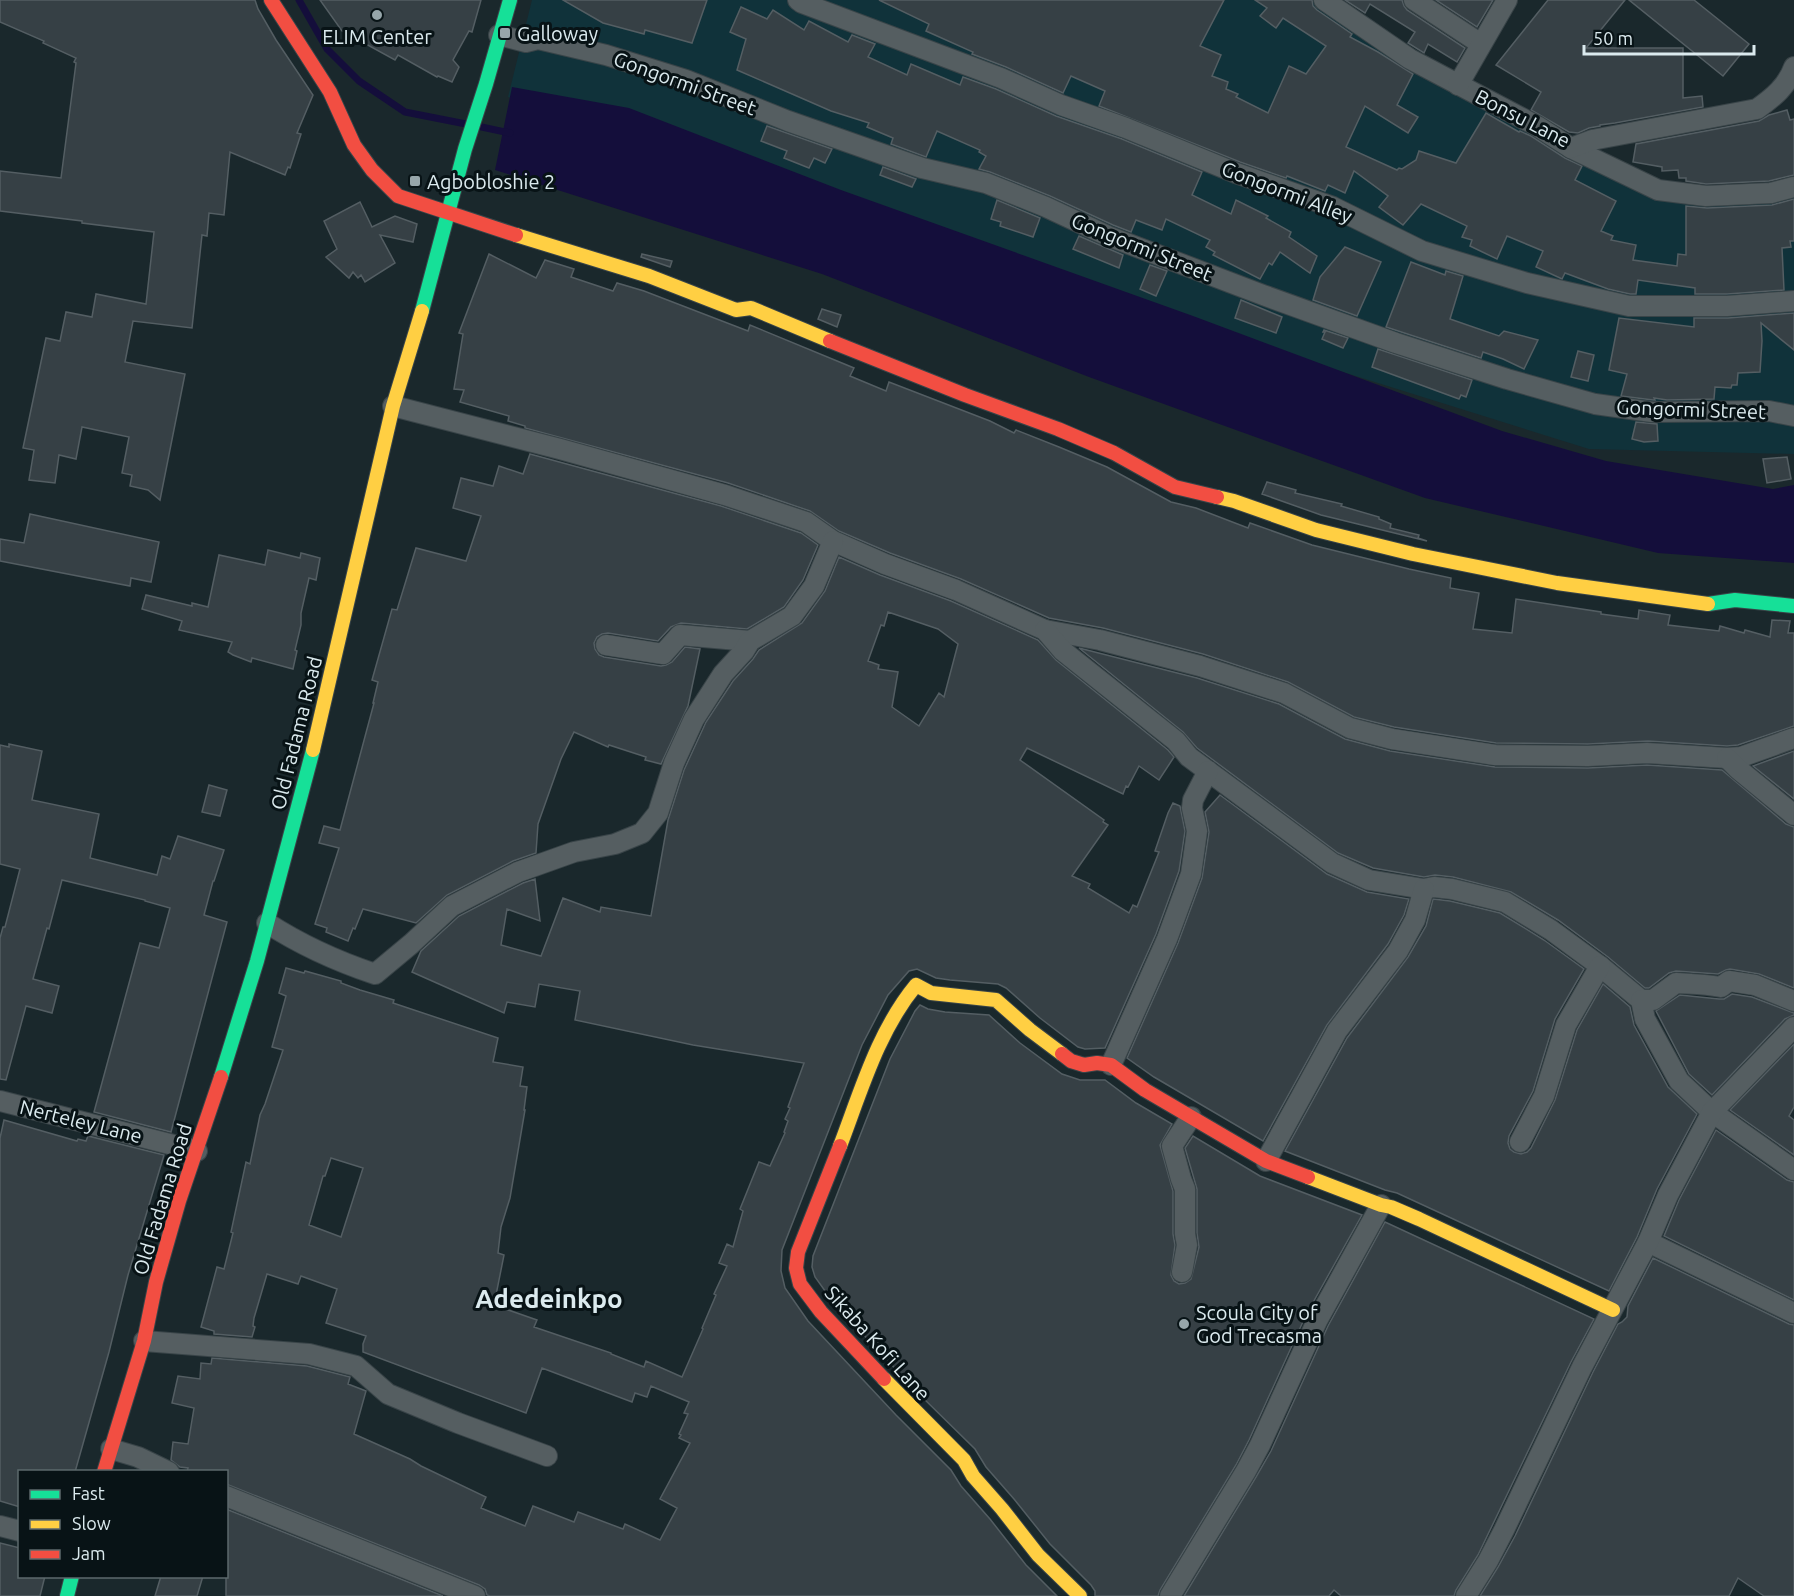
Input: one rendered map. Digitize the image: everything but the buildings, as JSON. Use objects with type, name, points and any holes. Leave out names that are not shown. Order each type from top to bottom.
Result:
[{"type":"street","points":[[271,0],[330,92],[354,145],[372,170],[398,196],[649,276],[736,310],[751,308],[965,395],[1058,429],[1114,453],[1174,488],[1234,501],[1316,530],[1413,554],[1557,583],[1709,604],[1735,600],[1794,606]]},
{"type":"street","name":"Old Fadama Road","points":[[105,1470],[144,1341],[156,1282],[179,1201],[257,961],[323,712],[393,406],[418,327],[465,149],[510,0]]},
{"type":"street","name":"Gongormi Alley","points":[[798,0],[1001,78],[1061,105],[1126,128],[1236,173],[1333,207],[1422,251],[1464,264],[1527,283],[1629,306],[1727,306],[1794,301]]},
{"type":"street","name":"Bonsu Lane","points":[[1324,0],[1410,59],[1537,126],[1571,148],[1592,140],[1757,109],[1777,96],[1794,67]]},
{"type":"street","points":[[1414,0],[1481,44]]},
{"type":"street","points":[[1458,85],[1507,0]]},
{"type":"street","name":"Gongormi Street","points":[[500,35],[526,42],[538,39],[606,55],[686,80],[788,121],[922,168],[986,183],[1046,207],[1108,236],[1240,286],[1396,343],[1507,379],[1595,404],[1652,412],[1769,411],[1794,416]]},
{"type":"street","points":[[1571,148],[1658,190],[1706,196],[1772,194],[1794,187]]},
{"type":"street","points":[[393,406],[725,495],[806,522],[833,541],[885,564],[956,590],[1045,630],[1100,640],[1200,666],[1284,693],[1350,728],[1392,739],[1495,755],[1588,756],[1647,753],[1727,758],[1741,757],[1794,738]]},
{"type":"street","points":[[267,923],[337,961],[375,974],[452,906],[518,872],[574,852],[615,844],[642,833],[658,813],[674,763],[693,719],[723,674],[750,641],[792,616],[814,586],[833,541]]},
{"type":"street","points":[[1045,630],[1063,651],[1176,741],[1189,757],[1332,863],[1370,880],[1425,889],[1434,887],[1452,889],[1505,902],[1551,930],[1641,1000],[1645,1019],[1679,1081],[1712,1112],[1794,1170]]},
{"type":"street","points":[[606,645],[663,654],[680,635],[750,641]]},
{"type":"street","points":[[1727,758],[1794,815]]},
{"type":"street","points":[[1208,771],[1193,800],[1192,808],[1197,831],[1191,874],[1167,939],[1111,1065],[1145,1090],[1266,1161],[1391,1207],[1456,1235],[1508,1262],[1613,1310]]},
{"type":"street","points":[[1266,1161],[1337,1031],[1398,951],[1414,920],[1425,889]]},
{"type":"street","points":[[1520,1142],[1544,1096],[1566,1025],[1600,966]]},
{"type":"street","points":[[1641,1000],[1653,1000],[1676,983],[1697,983],[1721,987],[1729,981],[1755,985],[1794,1001]]},
{"type":"street","name":"Sikaba Kofi Lane","points":[[1080,1596],[1038,1555],[973,1476],[964,1460],[907,1404],[821,1312],[800,1284],[796,1268],[798,1252],[876,1052],[902,1002],[916,985],[932,993],[996,1000],[1030,1030],[1071,1061],[1084,1065],[1111,1065]]},
{"type":"street","points":[[1466,1596],[1488,1561],[1582,1367],[1648,1242],[1668,1196],[1712,1112],[1794,1027]]},
{"type":"street","name":"Nerteley Lane","points":[[0,1101],[197,1151]]},
{"type":"street","points":[[1182,1272],[1187,1245],[1185,1189],[1172,1146],[1191,1117]]},
{"type":"street","points":[[1170,1596],[1246,1471],[1317,1321],[1381,1205]]},
{"type":"street","points":[[1648,1242],[1794,1313]]},
{"type":"street","points":[[144,1341],[309,1354],[356,1366],[388,1394],[547,1456]]},
{"type":"street","points":[[111,1449],[138,1457],[165,1470]]},
{"type":"street","points":[[228,1497],[475,1596]]},
{"type":"street","points":[[0,1526],[18,1530]]},
{"type":"street","points":[[67,1596],[72,1578]]},
{"type":"shaded area","points":[[532,0],[1338,0],[1539,129],[1659,183],[1783,192],[1794,189],[1794,454],[1589,449],[1234,338],[859,203],[508,97]]},
{"type":"shaded area","points":[[512,87],[629,108],[841,190],[1193,316],[1502,431],[1606,461],[1773,489],[1794,485],[1794,563],[1658,553],[1425,498],[1089,377],[822,274],[495,170]]},
{"type":"waterway","points":[[299,0],[327,49],[359,81],[405,112],[466,124]]},
{"type":"waterway","points":[[477,126],[510,133]]},
{"type":"traffic: fast","points":[[422,311],[465,149],[510,0]]},
{"type":"traffic: fast","points":[[1708,604],[1735,600],[1794,606]]},
{"type":"traffic: fast","points":[[221,1077],[257,961],[313,750]]},
{"type":"traffic: fast","points":[[67,1596],[72,1578]]},
{"type":"traffic: slow","points":[[516,235],[649,276],[736,310],[751,308],[830,341]]},
{"type":"traffic: slow","points":[[313,750],[393,406],[422,311]]},
{"type":"traffic: slow","points":[[1217,497],[1316,530],[1413,554],[1557,583],[1708,604]]},
{"type":"traffic: slow","points":[[840,1146],[881,1042],[891,1022],[916,985],[931,993],[996,1000],[1062,1054]]},
{"type":"traffic: slow","points":[[1308,1177],[1419,1219],[1613,1310]]},
{"type":"traffic: slow","points":[[884,1379],[964,1460],[973,1476],[1038,1555],[1080,1596]]},
{"type":"traffic: jam","points":[[271,0],[330,92],[354,145],[372,170],[398,196],[516,235]]},
{"type":"traffic: jam","points":[[830,341],[1058,429],[1114,453],[1175,487],[1217,497]]},
{"type":"traffic: jam","points":[[1062,1054],[1071,1061],[1084,1065],[1097,1063],[1111,1065],[1145,1090],[1266,1161],[1308,1177]]},
{"type":"traffic: jam","points":[[105,1470],[144,1341],[156,1282],[179,1201],[221,1077]]},
{"type":"traffic: jam","points":[[840,1146],[798,1252],[796,1268],[800,1284],[821,1312],[884,1379]]},
{"type":"place","name":"ELIM Center","points":[[377,15]]},
{"type":"place","name":"Galloway","points":[[505,33]]},
{"type":"place","name":"Agbobloshie 2","points":[[415,181]]},
{"type":"place","name":"Scoula City of God Trecasma","points":[[1184,1324]]},
{"type":"district","name":"Adedeinkpo","points":[[549,1298]]}]
